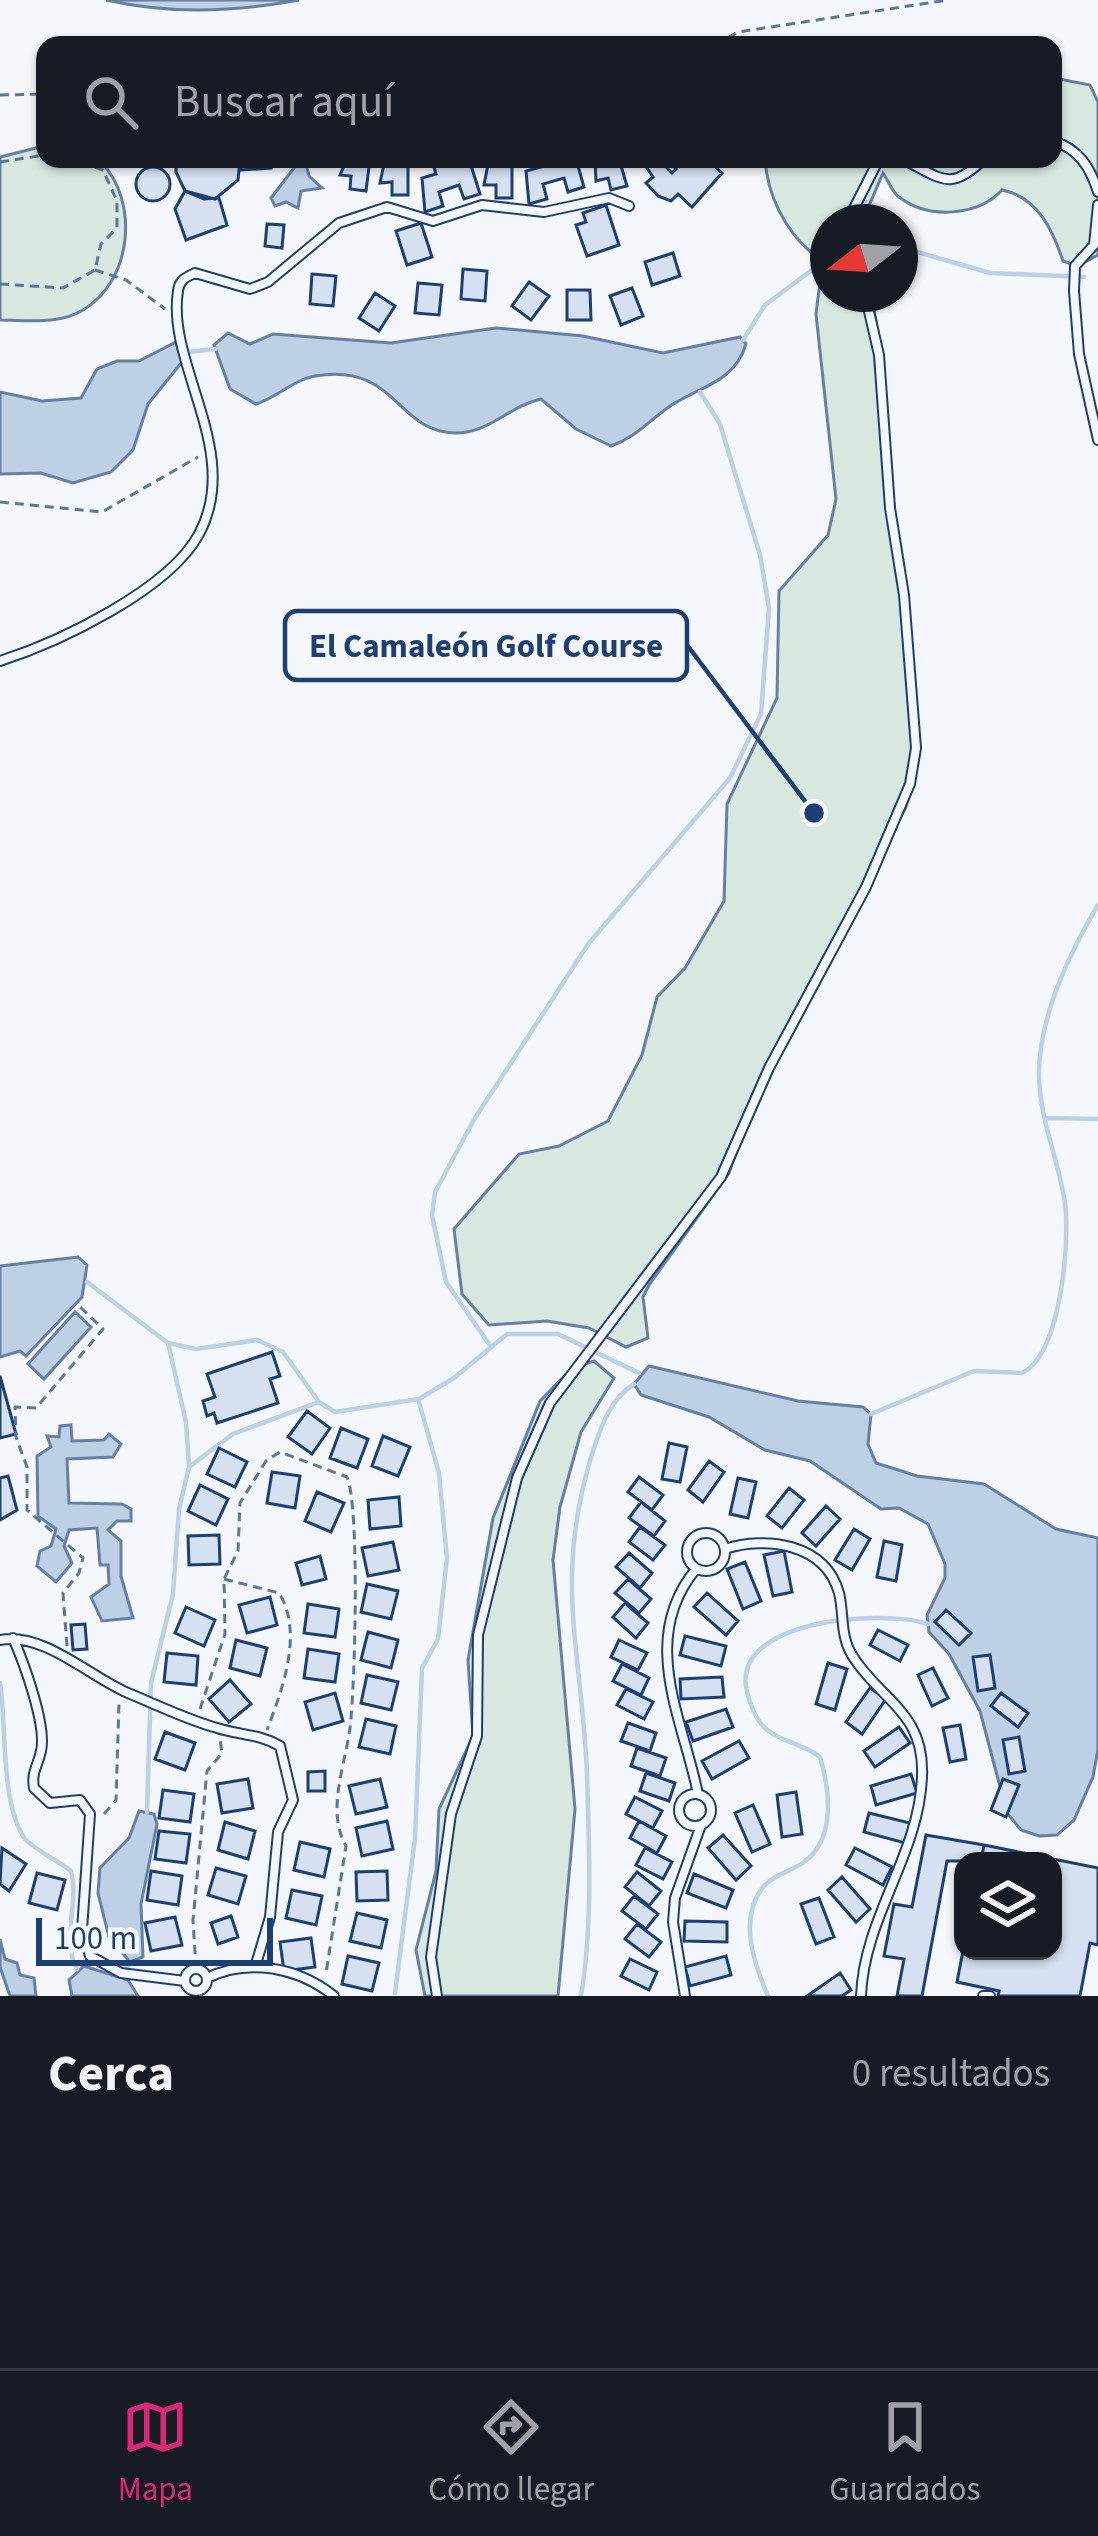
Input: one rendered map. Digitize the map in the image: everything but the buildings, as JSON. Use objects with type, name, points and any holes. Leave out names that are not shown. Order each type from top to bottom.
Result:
[{"type":"lane","points":[[1062,144],[1090,167],[1098,192]]},
{"type":"lane","points":[[856,204],[874,168]]},
{"type":"lane","points":[[921,168],[950,182],[966,179],[976,168]]},
{"type":"lane","points":[[0,661],[108,611],[185,556],[194,543],[210,501],[210,461],[181,331],[178,288],[184,278],[196,273],[250,289],[268,282],[339,223],[387,207],[433,221],[482,205],[554,212],[609,198],[628,206]]},
{"type":"lane","points":[[1098,205],[1094,245],[1075,266],[1074,291],[1079,354],[1098,440]]},
{"type":"lane","points":[[437,1996],[434,1931],[451,1814],[478,1736],[478,1635],[502,1526],[533,1437],[602,1331],[721,1177],[769,1068],[866,886],[910,784],[916,748],[904,595],[890,508],[879,355],[869,312]]},
{"type":"lane","points":[[696,1569],[687,1552],[697,1535],[715,1534],[725,1549]]},
{"type":"lane","points":[[696,1569],[715,1570],[725,1549],[756,1539],[796,1549],[835,1580],[843,1630],[856,1662],[908,1717],[919,1745],[922,1777],[902,1857],[868,1942],[861,1996]]},
{"type":"lane","points":[[686,1996],[673,1922],[676,1898],[711,1808],[698,1794],[668,1693],[668,1658],[675,1603],[696,1569]]},
{"type":"lane","points":[[13,1638],[27,1668],[42,1746],[33,1771],[34,1788],[50,1803],[80,1800],[90,1819],[82,1930],[90,1956],[121,1973],[185,1981]]},
{"type":"lane","points":[[0,1640],[13,1638],[64,1655],[119,1689],[213,1727],[264,1737],[280,1746],[288,1763],[293,1800],[278,1832],[270,1917],[256,1964]]},
{"type":"lane","points":[[698,1794],[684,1799],[680,1809],[686,1823],[701,1825]]},
{"type":"lane","points":[[207,1978],[256,1964],[320,1985],[334,1996]]},
{"type":"lane","points":[[185,1981],[196,1969],[207,1978]]},
{"type":"lane","points":[[185,1981],[201,1993],[207,1978]]},
{"type":"path","points":[[731,36],[948,0]]},
{"type":"path","points":[[0,95],[36,94]]},
{"type":"path","points":[[0,162],[36,156]]},
{"type":"path","points":[[0,284],[63,288],[95,269],[100,244],[117,228],[117,201],[103,170],[97,168]]},
{"type":"path","points":[[95,269],[126,280],[162,306],[181,331]]},
{"type":"path","points":[[0,502],[102,512],[204,454]]},
{"type":"path","points":[[64,1655],[70,1637],[63,1592],[83,1567],[79,1550],[27,1510],[27,1466],[16,1437],[15,1407],[36,1408],[103,1329],[79,1306]]},
{"type":"path","points":[[202,1722],[201,1695],[225,1634],[224,1580],[238,1551],[241,1503],[266,1461],[280,1452],[297,1454],[347,1477],[354,1491],[356,1534],[351,1722],[336,1808],[338,1832],[346,1846],[342,1896],[320,1985]]},
{"type":"path","points":[[224,1580],[279,1593],[286,1605],[287,1662],[264,1737]]},
{"type":"path","points":[[90,1819],[110,1810],[116,1800],[119,1689]]},
{"type":"path","points":[[196,1969],[194,1920],[207,1772],[222,1753],[213,1727]]},
{"type":"shaded area","points":[[1062,80],[1090,85],[1098,102],[1098,255],[1077,266],[1063,261],[1049,227],[1034,208],[1002,190],[967,210],[938,212],[899,197],[883,173],[870,204],[810,204],[810,251],[779,211],[766,168],[1062,168]]},
{"type":"shaded area","points":[[36,148],[36,168],[106,168],[113,178],[125,218],[121,260],[100,297],[74,315],[43,321],[0,320],[0,157]]},
{"type":"shaded area","points":[[874,312],[883,359],[914,776],[906,807],[763,1077],[729,1173],[643,1297],[648,1338],[626,1347],[589,1328],[547,1321],[489,1325],[462,1294],[454,1229],[519,1154],[559,1146],[608,1121],[642,1055],[657,997],[685,968],[724,901],[727,804],[777,698],[779,591],[828,535],[836,499],[816,314]]},
{"type":"shaded area","points":[[594,1361],[614,1378],[581,1432],[560,1507],[553,1560],[575,1809],[558,1996],[425,1996],[416,1950],[436,1871],[439,1809],[473,1736],[468,1660],[493,1518],[540,1401],[572,1368]]},
{"type":"water","points":[[106,0],[299,0],[202,10]]},
{"type":"water","points":[[294,168],[307,168],[322,188],[301,191],[298,208],[286,202],[275,206],[271,198]]},
{"type":"water","points":[[496,328],[583,336],[663,353],[740,337],[746,344],[723,377],[611,446],[576,429],[541,399],[479,429],[435,430],[379,388],[342,374],[307,378],[256,404],[230,389],[214,345],[228,333],[250,344],[273,334],[391,343]]},
{"type":"water","points":[[176,342],[182,362],[148,404],[133,450],[111,472],[73,483],[41,473],[0,474],[0,392],[42,401],[81,398],[97,369],[117,361],[139,361]]},
{"type":"water","points":[[78,1257],[87,1265],[82,1297],[26,1356],[20,1351],[0,1357],[0,1266]]},
{"type":"water","points":[[75,1312],[91,1327],[44,1379],[28,1364]]},
{"type":"water","points":[[649,1366],[798,1401],[863,1407],[871,1414],[868,1444],[876,1463],[917,1476],[984,1484],[1056,1529],[1098,1538],[1098,1749],[1093,1777],[1074,1820],[1057,1835],[1039,1836],[1021,1830],[1007,1813],[980,1711],[949,1654],[929,1632],[927,1615],[945,1578],[945,1564],[928,1524],[899,1508],[881,1509],[810,1461],[765,1450],[709,1417],[641,1395],[634,1384]]},
{"type":"water","points":[[71,1425],[72,1441],[104,1440],[109,1434],[121,1444],[113,1457],[67,1459],[69,1503],[122,1504],[131,1509],[131,1521],[117,1521],[108,1530],[121,1541],[121,1576],[133,1618],[102,1621],[91,1597],[109,1584],[108,1565],[100,1565],[97,1528],[69,1530],[64,1546],[72,1563],[56,1582],[37,1566],[40,1551],[51,1546],[56,1529],[38,1516],[37,1456],[51,1447],[47,1436],[59,1437],[60,1426]]},
{"type":"water","points":[[139,1811],[154,1814],[157,1824],[141,1904],[143,1957],[130,1962],[109,1937],[98,1893],[100,1868],[129,1838]]},
{"type":"water","points":[[0,1939],[5,1959],[17,1963],[20,1975],[34,1978],[36,1996],[10,1996],[0,1967]]},
{"type":"water","points":[[84,1966],[128,1980],[138,1996],[72,1996],[69,1980]]},
{"type":"waterway","points":[[918,252],[990,273],[1084,277]]},
{"type":"waterway","points":[[743,340],[765,305],[810,271]]},
{"type":"waterway","points":[[187,352],[215,349]]},
{"type":"waterway","points":[[489,1344],[446,1282],[432,1215],[435,1192],[475,1118],[589,943],[730,778],[761,714],[769,608],[760,555],[720,424],[700,392]]},
{"type":"waterway","points":[[871,1414],[974,1371],[1022,1373],[1046,1344],[1060,1296],[1066,1221],[1043,1109],[1040,1055],[1057,987],[1098,905]]},
{"type":"waterway","points":[[1045,1118],[1098,1119]]},
{"type":"waterway","points":[[87,1282],[168,1343],[196,1349],[257,1340],[283,1352],[319,1402],[335,1412],[419,1399],[454,1378],[507,1334],[558,1334],[639,1373]]},
{"type":"waterway","points":[[168,1343],[186,1422],[189,1467]]},
{"type":"waterway","points":[[581,1996],[589,1857],[573,1615],[574,1540],[599,1434],[612,1406],[634,1384]]},
{"type":"waterway","points":[[147,1812],[151,1683],[173,1594],[179,1509],[189,1467],[233,1434],[319,1402]]},
{"type":"waterway","points":[[395,1993],[415,1838],[422,1668],[438,1639],[447,1558],[439,1473],[419,1402]]},
{"type":"waterway","points":[[768,1996],[751,1942],[751,1913],[767,1883],[814,1852],[826,1827],[828,1799],[820,1757],[776,1735],[758,1719],[747,1692],[748,1668],[761,1648],[813,1625],[877,1618],[928,1624]]},
{"type":"waterway","points":[[0,1683],[6,1764],[17,1824],[25,1839],[71,1871],[70,1945],[77,1969]]},
{"type":"waterway","points":[[121,1978],[130,1962]]},
{"type":"place","name":"El Camaleón Golf Course","points":[[814,813]]}]
